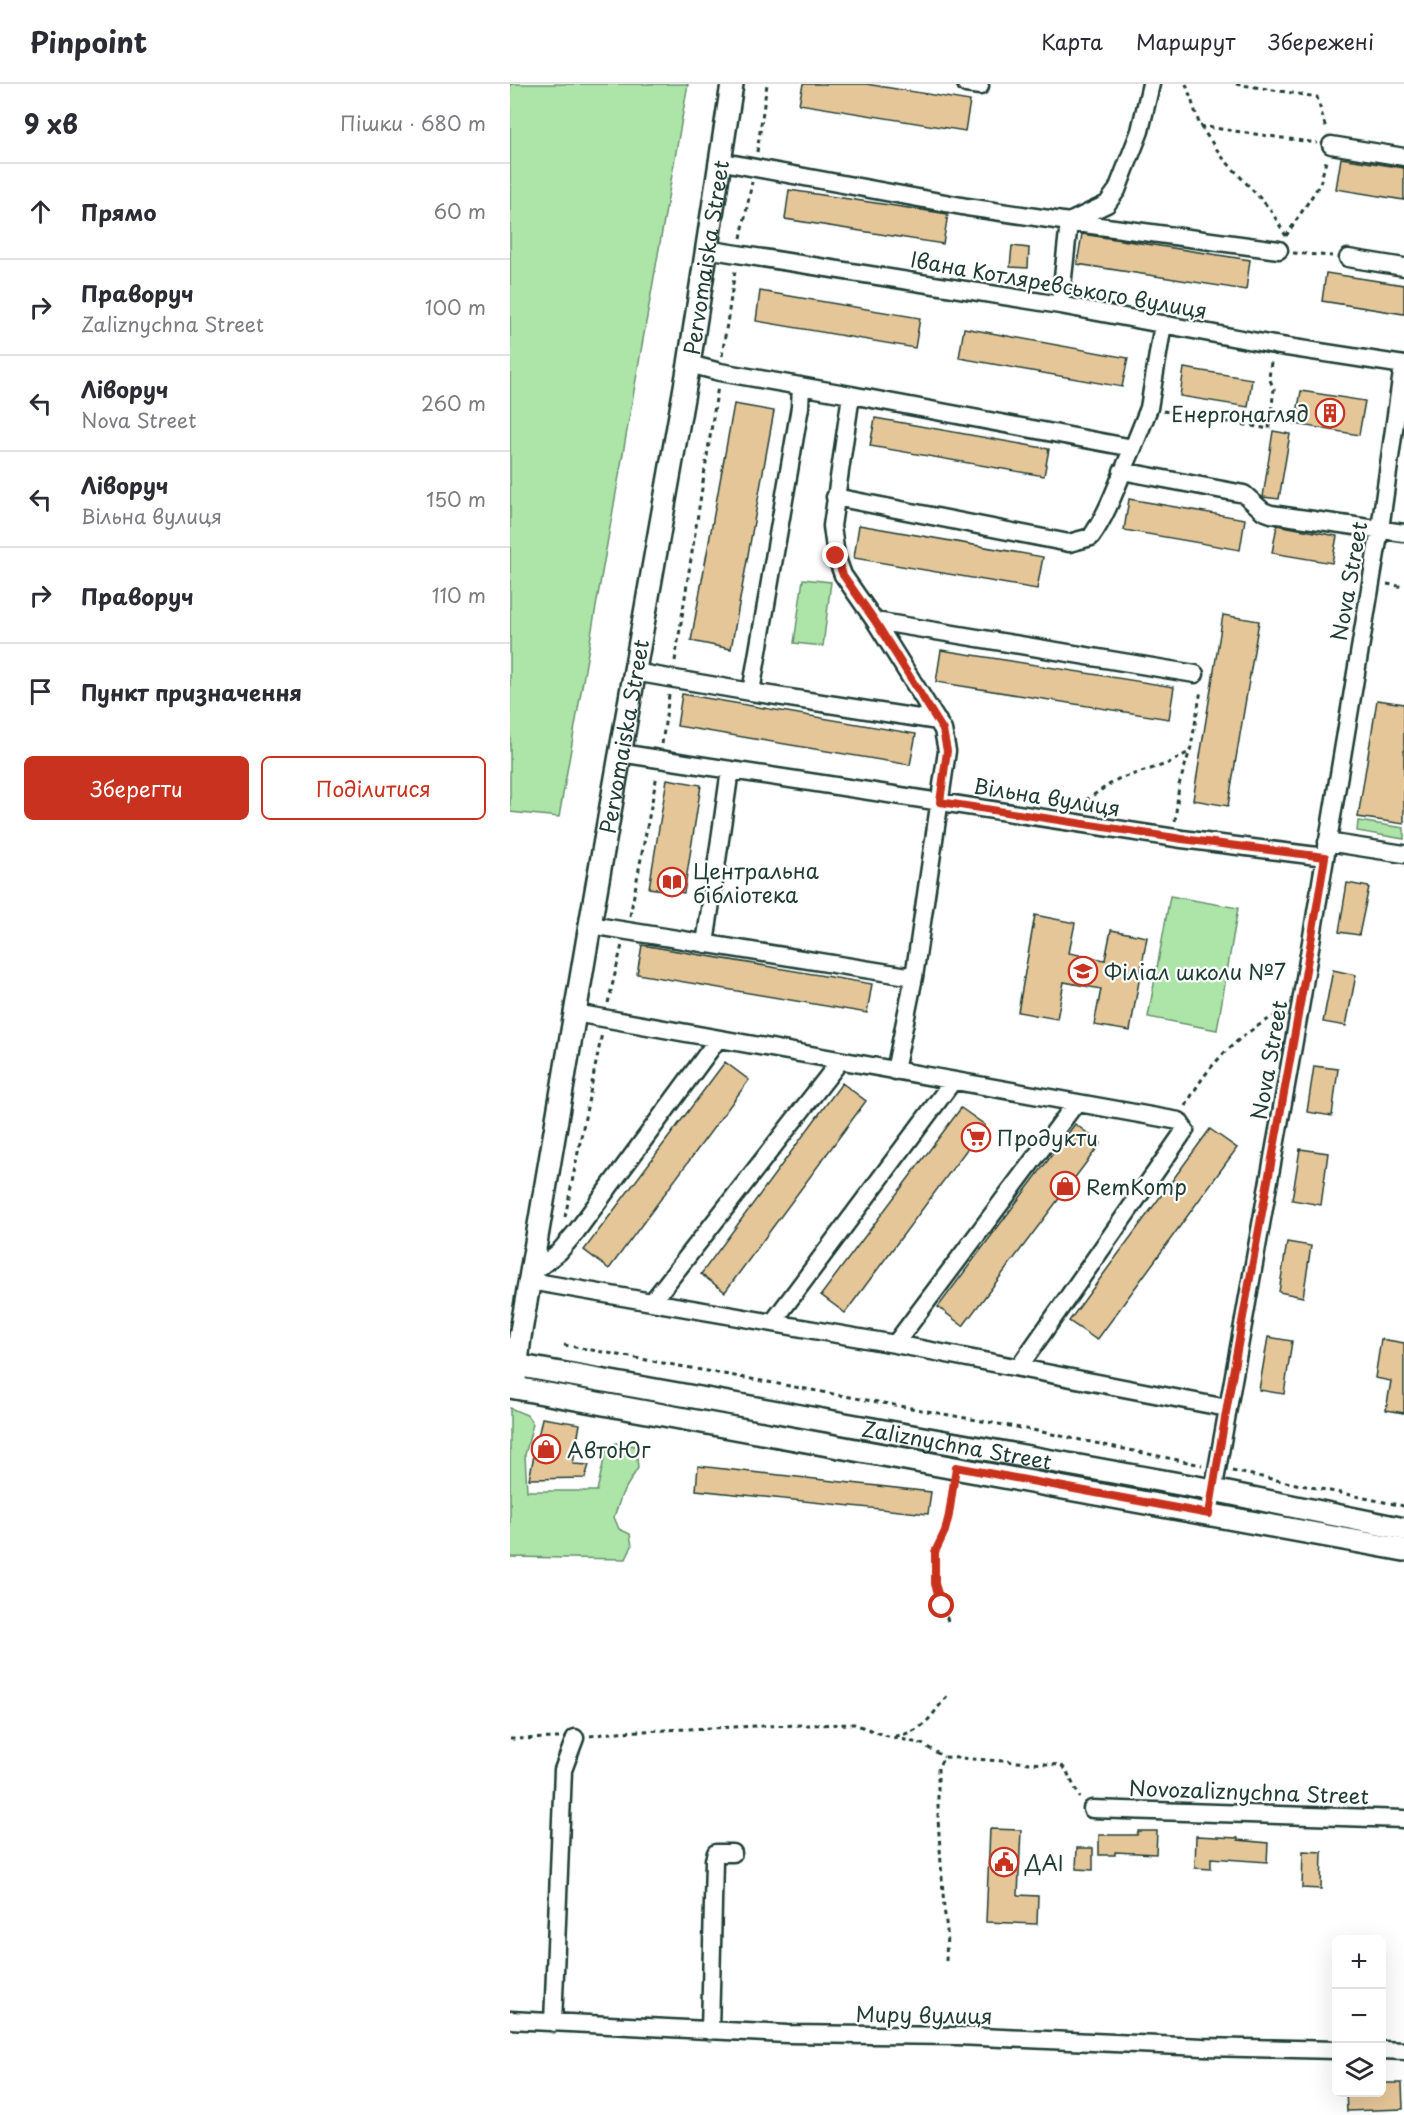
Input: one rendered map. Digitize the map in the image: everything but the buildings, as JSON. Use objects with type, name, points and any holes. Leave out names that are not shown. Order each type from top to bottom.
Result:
[{"type":"main road","name":"Pervomaiska Street","points":[[512,1387],[590,925],[689,364],[718,161],[732,84]]},
{"type":"main road","name":"Zaliznychna Street","points":[[514,1365],[1213,1491],[1404,1529]]},
{"type":"main road","name":"Zaliznychna Street","points":[[512,1387],[1404,1550]]},
{"type":"street","points":[[1069,222],[1107,204],[1117,190],[1140,132],[1150,84]]},
{"type":"street","points":[[1331,145],[1404,157]]},
{"type":"street","points":[[718,161],[967,207],[1069,222],[1286,246]]},
{"type":"street","points":[[1060,305],[1069,222]]},
{"type":"street","name":"Івана Котляревського вулиця","points":[[706,249],[1060,305],[1274,345],[1404,365]]},
{"type":"street","points":[[1348,258],[1404,267]]},
{"type":"street","points":[[835,497],[1070,543],[1091,537],[1110,506],[1149,408],[1163,324]]},
{"type":"street","points":[[689,364],[720,372],[1133,448]]},
{"type":"street","name":"Nova Street","points":[[1209,1514],[1302,1002],[1380,529],[1404,365]]},
{"type":"street","points":[[751,692],[800,407],[801,386]]},
{"type":"street","points":[[851,395],[832,526],[836,556],[843,575],[938,721],[943,730],[947,751],[914,977],[895,1071]]},
{"type":"street","points":[[1122,471],[1244,494],[1263,511],[1271,514],[1404,533]]},
{"type":"street","points":[[875,621],[1195,674]]},
{"type":"street","points":[[634,672],[938,721]]},
{"type":"street","name":"Вільна вулиця","points":[[620,753],[1182,839],[1404,854]]},
{"type":"street","points":[[705,944],[730,770]]},
{"type":"street","points":[[590,925],[914,977]]},
{"type":"street","points":[[575,1013],[1179,1121],[1185,1130],[1019,1367]]},
{"type":"street","points":[[531,1278],[559,1252],[576,1232],[718,1039]]},
{"type":"street","points":[[652,1302],[840,1061]]},
{"type":"street","points":[[773,1322],[953,1081]]},
{"type":"street","points":[[895,1344],[1076,1103]]},
{"type":"street","points":[[531,1278],[652,1302],[1019,1367],[1227,1408]]},
{"type":"street","points":[[553,2023],[563,1770],[575,1737]]},
{"type":"street","name":"Novozaliznychna Street","points":[[1092,1809],[1404,1819]]},
{"type":"street","points":[[710,2031],[714,1860],[716,1852],[733,1853]]},
{"type":"street","name":"Миру вулиця","points":[[510,2020],[787,2034],[957,2036],[1203,2047],[1332,2049]]},
{"type":"street","points":[[1386,2050],[1404,2051]]},
{"type":"path","points":[[1186,84],[1200,126],[1223,158],[1270,209],[1286,246]]},
{"type":"path","points":[[1236,84],[1317,97],[1331,145],[1320,184],[1286,246]]},
{"type":"path","points":[[1200,126],[1331,145]]},
{"type":"path","points":[[1286,246],[1348,258]]},
{"type":"path","points":[[1149,408],[1269,429],[1274,389],[1269,378],[1274,345]]},
{"type":"path","points":[[1182,839],[1175,824],[1179,786],[1189,752],[1201,688],[1195,674]]},
{"type":"path","points":[[1062,821],[1076,806],[1118,779],[1167,764],[1189,752]]},
{"type":"path","points":[[1179,1121],[1197,1084],[1228,1049],[1258,1024],[1302,1002]]},
{"type":"path","points":[[564,1345],[1037,1431],[1404,1506]]},
{"type":"path","points":[[948,1621],[935,1584],[935,1552],[945,1531],[949,1515],[956,1467]]},
{"type":"path","points":[[893,1737],[911,1734],[924,1724],[947,1696]]},
{"type":"path","points":[[510,1739],[531,1740],[618,1732],[854,1724],[884,1735],[922,1744],[944,1757],[1061,1765],[1066,1770],[1081,1800],[1092,1809]]},
{"type":"path","points":[[944,1757],[938,1767],[938,1819],[947,1930],[946,1961]]},
{"type":"green space","points":[[510,84],[688,84],[559,817],[510,812]]},
{"type":"green space","points":[[803,579],[831,582],[823,646],[794,643]]},
{"type":"green space","points":[[1358,821],[1404,828],[1404,839],[1357,831]]},
{"type":"green space","points":[[1170,896],[1238,908],[1217,1030],[1148,1017]]},
{"type":"green space","points":[[510,1408],[527,1415],[533,1424],[525,1455],[527,1491],[597,1491],[606,1450],[616,1443],[636,1446],[638,1468],[622,1494],[614,1517],[619,1529],[630,1534],[632,1546],[626,1559],[510,1557]]},
{"type":"place","name":"Енергонагляд","points":[[1330,413]]},
{"type":"place","name":"Центральна бібліотека","points":[[672,882]]},
{"type":"place","name":"Філіал школи №7","points":[[1083,971]]},
{"type":"place","name":"Продукти","points":[[976,1137]]},
{"type":"place","name":"RemKomp","points":[[1065,1186]]},
{"type":"place","name":"АвтоЮг","points":[[546,1449]]},
{"type":"place","name":"ДАІ","points":[[1004,1862]]},
{"type":"route","points":[[836,556],[843,575],[875,621],[943,730],[947,751],[940,802],[1182,839],[1325,857],[1302,1002],[1209,1514],[956,1467],[949,1515],[945,1531],[935,1552],[935,1584],[942,1606]]}]
